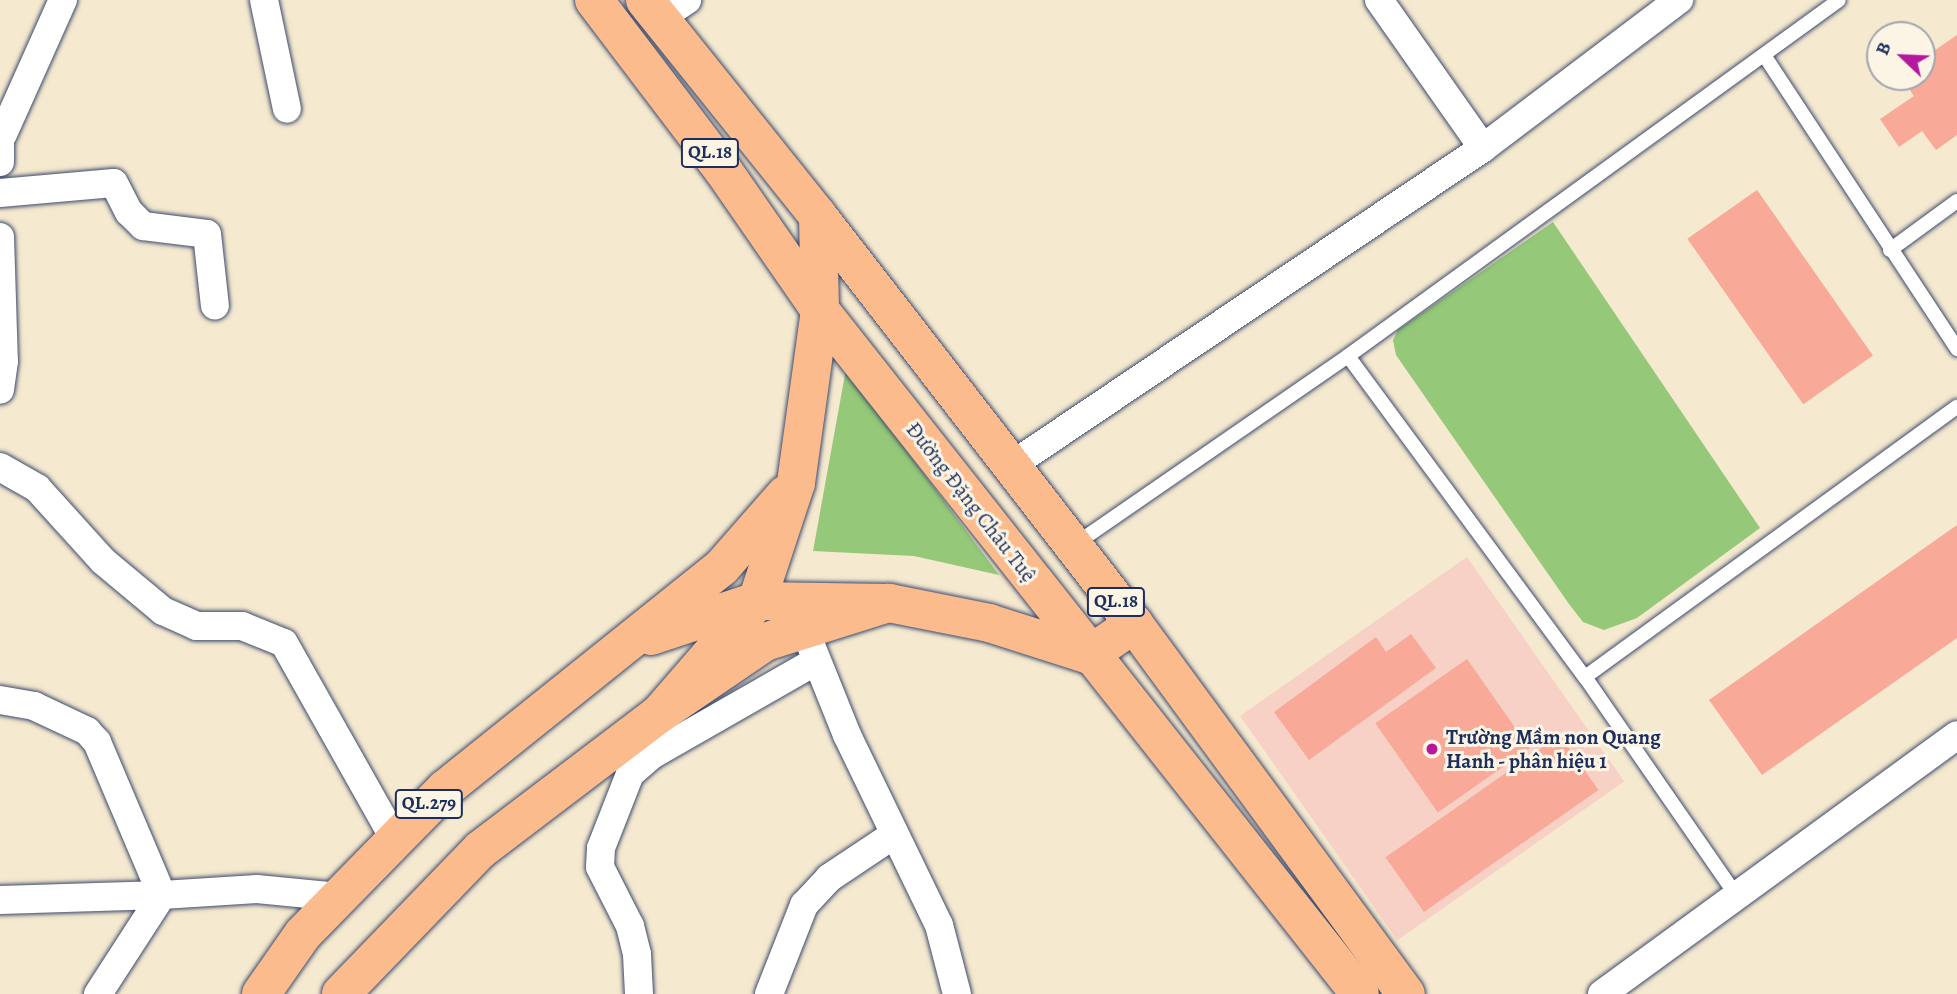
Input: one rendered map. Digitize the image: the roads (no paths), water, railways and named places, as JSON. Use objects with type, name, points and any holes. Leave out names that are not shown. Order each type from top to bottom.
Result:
[{"type":"main road","name":"Đường Đặng Châu Tuệ","points":[[594,0],[723,170],[820,310],[1089,655],[1360,994]]},
{"type":"main road","name":"QL.18","points":[[664,6],[818,216],[1134,624],[1406,994]]},
{"type":"main road","points":[[659,714],[757,601],[796,483],[820,310],[818,216]]},
{"type":"main road","points":[[627,644],[722,567],[796,483]]},
{"type":"main road","points":[[627,644],[757,601],[889,603],[989,623],[1089,655],[1134,624]]},
{"type":"main road","points":[[341,994],[480,850],[659,714],[765,642],[811,645],[889,603]]},
{"type":"main road","name":"QL.279","points":[[261,994],[303,934],[444,789],[627,644]]},
{"type":"street","points":[[1,143],[63,0]]},
{"type":"street","points":[[264,0],[286,110]]},
{"type":"street","points":[[1379,0],[1483,148]]},
{"type":"street","points":[[1012,465],[1483,148],[1679,0]]},
{"type":"street","points":[[0,193],[114,183],[129,212],[143,226],[207,234],[215,306]]},
{"type":"street","points":[[0,237],[4,361],[0,390]]},
{"type":"street","points":[[0,467],[37,488],[103,561],[163,611],[196,626],[242,626],[284,643],[395,840]]},
{"type":"street","points":[[639,994],[638,954],[630,926],[600,867],[601,848],[630,774],[652,755],[811,645],[895,834],[939,925],[957,994]]},
{"type":"street","points":[[0,700],[34,706],[87,731],[97,742],[162,895]]},
{"type":"street","points":[[1602,994],[1735,894],[1957,735]]},
{"type":"street","points":[[769,994],[804,905],[829,877],[895,834]]},
{"type":"street","points":[[0,900],[257,889],[339,897]]},
{"type":"street","points":[[97,994],[162,895]]},
{"type":"lane","points":[[1072,545],[1348,356],[1839,0]]},
{"type":"lane","points":[[1764,55],[1957,349]]},
{"type":"lane","points":[[1890,250],[1957,201]]},
{"type":"lane","points":[[1348,356],[1585,677],[1735,894]]},
{"type":"lane","points":[[1585,677],[1957,407]]},
{"type":"place","name":"Trường Mầm non Quang Hanh - phân hiệu 1","points":[[1432,749]]}]
